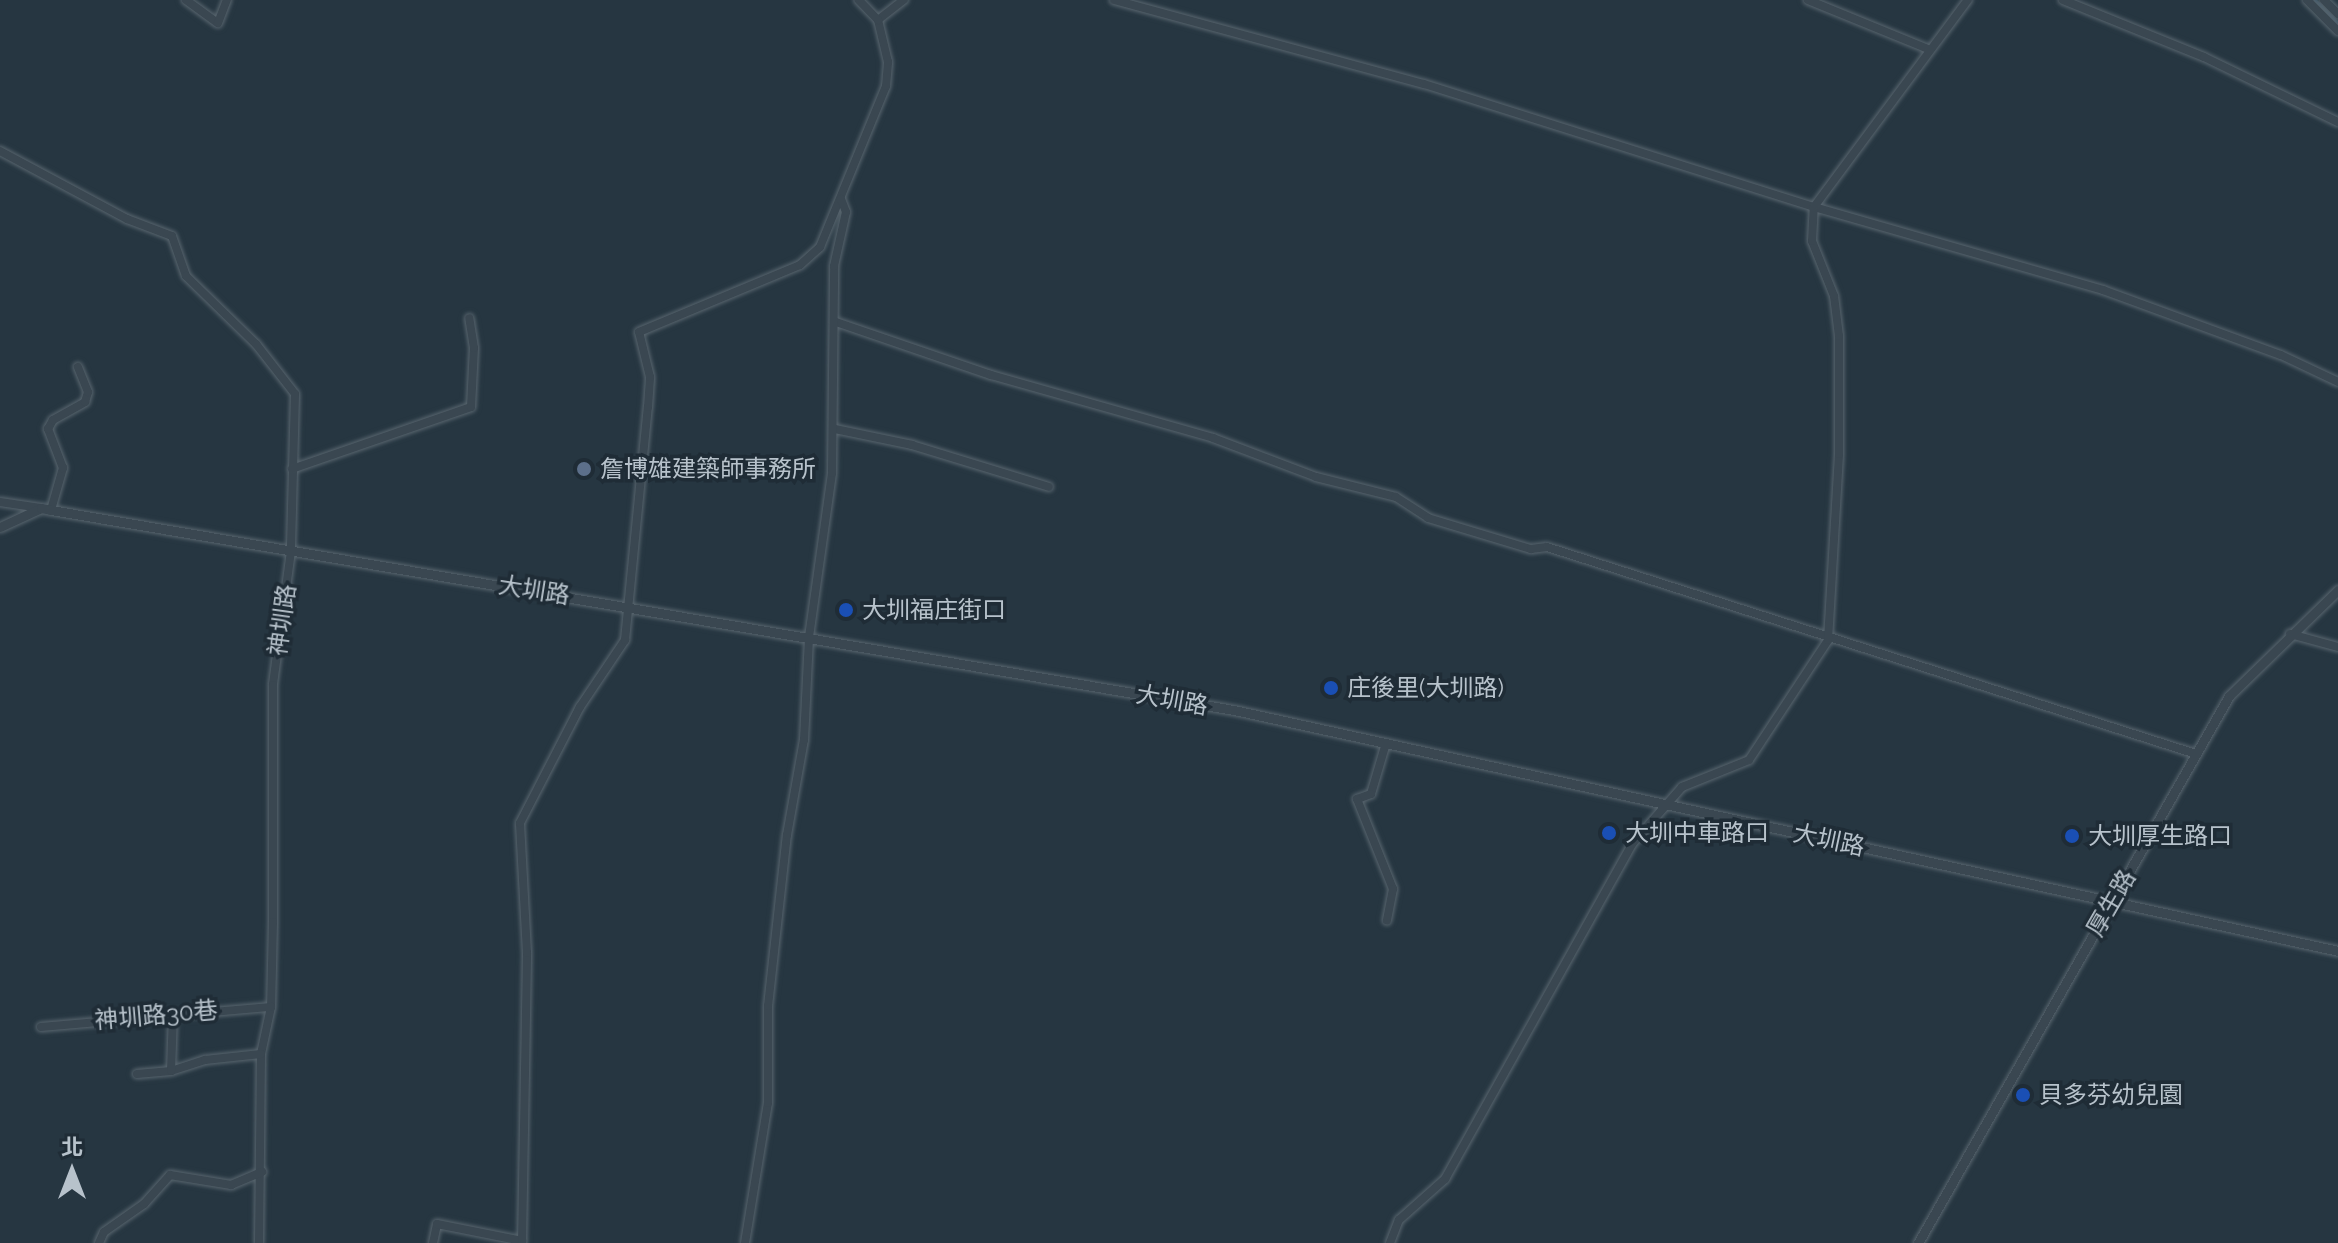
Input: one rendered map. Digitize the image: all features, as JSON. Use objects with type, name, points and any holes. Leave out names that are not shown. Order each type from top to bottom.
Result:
[{"type":"street","points":[[186,0],[218,23],[227,0]]},
{"type":"street","points":[[433,1243],[437,1224],[522,1242],[527,953],[520,823],[582,705],[625,640],[631,605],[650,377],[639,332],[811,259],[841,199],[886,86],[888,62],[878,20],[859,0]]},
{"type":"street","points":[[878,20],[904,0]]},
{"type":"street","points":[[1114,0],[1424,84],[1814,207],[2103,290],[2281,355],[2338,382]]},
{"type":"street","points":[[1808,0],[1928,49]]},
{"type":"street","points":[[1390,1243],[1399,1220],[1445,1179],[1526,1042],[1572,944],[1662,804],[1689,783],[1749,760],[1828,640],[1839,454],[1839,336],[1837,305],[1812,241],[1814,207],[1928,49],[1968,0]]},
{"type":"street","points":[[2063,0],[2204,57],[2338,122]]},
{"type":"street","points":[[2307,0],[2338,31]]},
{"type":"street","points":[[2324,0],[2338,14]]},
{"type":"street","name":"神圳路","points":[[0,151],[175,238],[186,276],[293,388],[297,420],[292,469],[291,551],[273,685],[271,1007],[261,1054],[259,1243]]},
{"type":"street","points":[[745,1243],[768,1103],[768,1006],[787,835],[804,740],[809,637],[835,429],[834,266],[846,212],[841,199]]},
{"type":"street","points":[[292,469],[469,409],[474,401],[469,318]]},
{"type":"street","points":[[836,322],[991,375],[1213,438],[1316,477],[1396,497],[1428,518],[1531,549],[1547,547],[1828,640],[2196,754]]},
{"type":"street","points":[[0,527],[46,509],[63,468],[49,426],[87,399],[78,367]]},
{"type":"street","points":[[835,429],[912,445],[1049,487]]},
{"type":"street","points":[[0,502],[46,509]]},
{"type":"street","name":"大圳路","points":[[46,509],[631,605],[1234,710],[2338,951]]},
{"type":"street","name":"厚生路","points":[[1918,1243],[2241,680],[2338,590]]},
{"type":"street","points":[[2289,634],[2338,647]]},
{"type":"street","points":[[1386,743],[1371,794],[1357,799],[1393,889],[1387,920]]},
{"type":"street","name":"神圳路30巷","points":[[41,1027],[271,1007]]},
{"type":"street","points":[[171,1071],[173,1015]]},
{"type":"street","points":[[137,1074],[171,1071],[205,1060],[261,1054]]},
{"type":"street","points":[[99,1243],[104,1232],[160,1188],[170,1175],[231,1185],[262,1172]]},
{"type":"waterway","points":[[2315,0],[2338,23]]},
{"type":"place","name":"詹博雄建築師事務所","points":[[584,469]]},
{"type":"place","name":"大圳福庄街口","points":[[846,610]]},
{"type":"place","name":"庄後里(大圳路)","points":[[1331,688]]},
{"type":"place","name":"大圳中車路口","points":[[1609,833]]},
{"type":"place","name":"大圳厚生路口","points":[[2072,836]]},
{"type":"place","name":"貝多芬幼兒園","points":[[2023,1095]]}]
